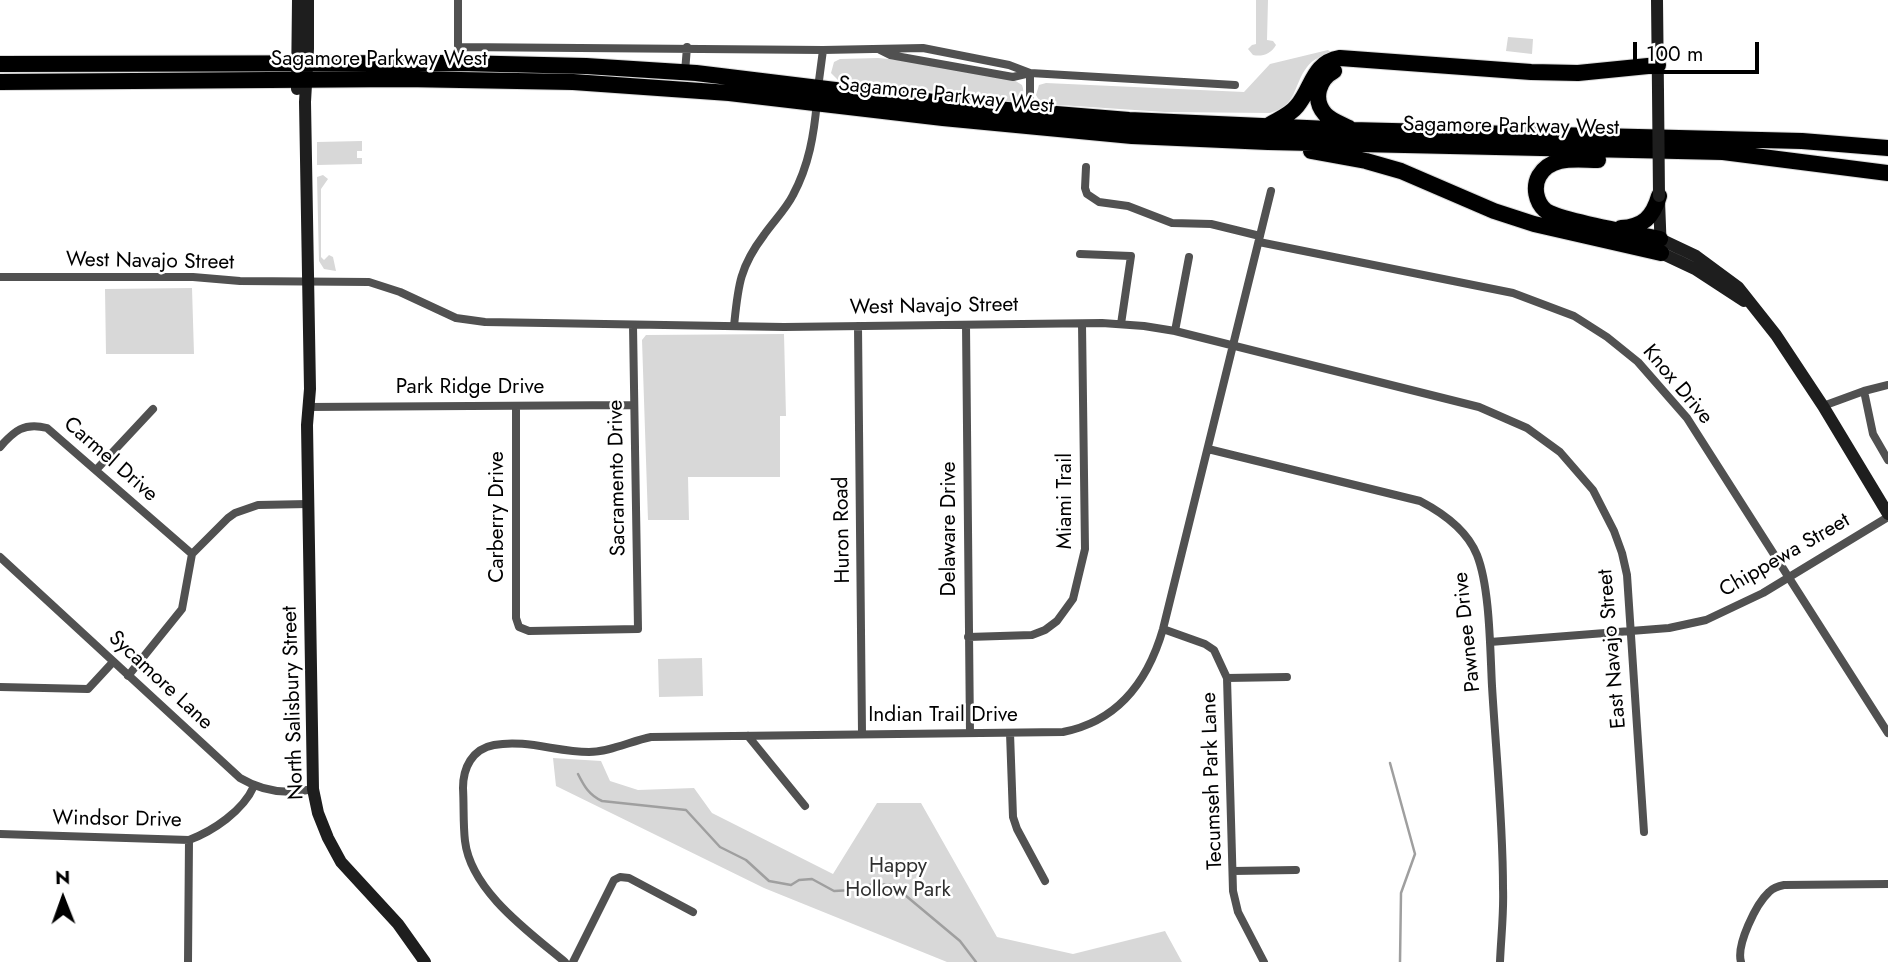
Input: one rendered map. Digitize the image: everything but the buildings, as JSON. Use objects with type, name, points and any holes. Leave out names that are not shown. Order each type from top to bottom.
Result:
[{"type":"highway","name":"Sagamore Parkway West","points":[[0,82],[302,71],[458,55],[575,66],[685,72],[1030,113],[1267,134],[1723,152],[1888,173]]},
{"type":"highway","points":[[1267,134],[1299,104],[1314,73],[1331,60],[1340,58],[1531,72],[1658,77]]},
{"type":"highway","name":"Sagamore Parkway West","points":[[0,64],[302,71],[573,82],[718,92],[1132,136],[1351,130],[1802,141],[1888,148]]},
{"type":"highway","points":[[1351,130],[1326,115],[1318,96],[1321,82],[1327,75],[1345,67],[1553,81],[1658,77]]},
{"type":"highway","points":[[1267,134],[1401,171],[1494,211],[1534,223],[1660,246]]},
{"type":"highway","points":[[1660,246],[1616,229],[1556,216],[1547,211],[1536,197],[1537,179],[1550,164],[1559,161],[1612,160],[1671,151]]},
{"type":"highway","points":[[1616,229],[1640,225],[1655,209],[1659,196]]},
{"type":"street","name":"North Salisbury Street","points":[[298,0],[302,71],[304,281],[310,389],[307,407],[313,789],[318,813],[341,862],[398,924],[425,962]]},
{"type":"street","name":"North Salisbury Street","points":[[302,71],[308,0]]},
{"type":"street","points":[[458,0],[458,55],[687,47],[880,50],[890,55],[999,76],[1013,77],[1030,73],[1235,85]]},
{"type":"street","points":[[1657,0],[1660,246],[1753,307],[1776,335],[1823,406],[1888,516]]},
{"type":"street","points":[[685,72],[687,47]]},
{"type":"street","points":[[734,326],[739,280],[758,242],[792,197],[812,149],[823,50]]},
{"type":"street","points":[[1030,73],[1030,113]]},
{"type":"street","name":"Knox Drive","points":[[1086,167],[1087,194],[1099,202],[1128,206],[1172,223],[1211,224],[1259,239],[1513,293],[1574,316],[1607,337],[1638,362],[1687,418],[1888,733]]},
{"type":"street","name":"Indian Trail Drive","points":[[565,962],[506,912],[470,861],[465,843],[463,779],[466,764],[477,753],[492,745],[536,744],[589,752],[607,750],[651,737],[1063,732],[1106,716],[1130,693],[1149,669],[1163,629],[1271,191]]},
{"type":"street","points":[[1080,254],[1131,256],[1122,324]]},
{"type":"street","points":[[1175,331],[1189,257]]},
{"type":"street","name":"West Navajo Street","points":[[0,277],[186,277],[380,284],[456,318],[485,322],[634,326],[1122,324],[1175,331],[1233,345]]},
{"type":"street","name":"Miami Trail","points":[[968,638],[1031,635],[1045,630],[1057,621],[1073,599],[1085,549],[1082,324]]},
{"type":"street","name":"Delaware Drive","points":[[966,325],[970,733]]},
{"type":"street","name":"Sacramento Drive","points":[[519,627],[529,631],[638,629],[634,326]]},
{"type":"street","name":"Huron Road","points":[[858,326],[862,733]]},
{"type":"street","name":"East Navajo Street","points":[[1233,345],[1479,407],[1527,428],[1569,461],[1593,490],[1614,531],[1627,575],[1644,832]]},
{"type":"street","points":[[1823,406],[1888,385]]},
{"type":"street","points":[[1864,391],[1873,434],[1888,460]]},
{"type":"street","name":"Park Ridge Drive","points":[[307,407],[634,405]]},
{"type":"street","name":"Carberry Drive","points":[[516,406],[516,618],[519,627]]},
{"type":"street","points":[[96,470],[153,409]]},
{"type":"street","name":"Carmel Drive","points":[[0,447],[16,430],[27,426],[47,428],[192,554]]},
{"type":"street","name":"Pawnee Drive","points":[[1208,449],[1420,501],[1436,509],[1466,536],[1482,570],[1490,642],[1503,885],[1500,962]]},
{"type":"street","points":[[128,676],[182,609],[192,554],[234,513],[258,505],[308,504]]},
{"type":"street","name":"Chippewa Street","points":[[1490,642],[1669,628],[1706,620],[1763,593],[1888,516]]},
{"type":"street","name":"Sycamore Lane","points":[[0,557],[240,778],[254,786],[281,792],[313,789]]},
{"type":"street","name":"Tecumseh Park Lane","points":[[1163,629],[1205,644],[1214,650],[1227,678],[1233,891],[1238,912],[1264,962]]},
{"type":"street","points":[[0,687],[88,689],[113,662]]},
{"type":"street","points":[[1227,678],[1287,677]]},
{"type":"street","points":[[1010,733],[1013,817],[1045,881]]},
{"type":"street","points":[[748,736],[805,806]]},
{"type":"street","name":"Windsor Drive","points":[[0,834],[188,840],[203,834],[235,811],[250,795],[254,786]]},
{"type":"street","points":[[188,840],[188,962]]},
{"type":"street","points":[[1233,872],[1296,870]]},
{"type":"street","points":[[573,962],[614,880],[620,877],[629,878],[693,912]]},
{"type":"street","points":[[1741,962],[1740,947],[1743,937],[1764,898],[1776,887],[1888,884]]},
{"type":"green space","points":[[1256,0],[1268,0],[1267,40],[1276,45],[1269,53],[1260,56],[1253,55],[1248,49],[1256,44]]},
{"type":"green space","points":[[1508,37],[1533,39],[1532,54],[1506,51]]},
{"type":"green space","points":[[1328,50],[1331,52],[1307,67],[1286,105],[1270,113],[1165,112],[1045,104],[1040,102],[1036,95],[1039,85],[1046,83],[1244,92],[1270,64]]},
{"type":"green space","points":[[878,58],[1014,80],[1022,85],[1022,97],[1015,102],[838,80],[831,73],[834,62],[840,59]]},
{"type":"green space","points":[[362,141],[362,151],[357,151],[357,158],[362,158],[362,164],[317,165],[317,142]]},
{"type":"green space","points":[[323,175],[328,179],[321,189],[321,257],[324,260],[329,255],[333,257],[336,271],[324,269],[319,261],[317,177]]},
{"type":"green space","points":[[192,288],[194,354],[106,354],[105,289]]},
{"type":"green space","points":[[784,334],[786,416],[780,416],[780,477],[688,477],[689,520],[648,520],[642,340],[646,335]]},
{"type":"green space","points":[[702,658],[703,696],[659,697],[658,659]]},
{"type":"green space","name":"Happy Hollow Park","points":[[553,758],[601,761],[610,781],[638,790],[694,788],[712,813],[833,874],[877,803],[921,803],[997,937],[1073,954],[1165,931],[1182,962],[947,962],[764,888],[556,786]]},
{"type":"waterway","points":[[1390,763],[1415,854],[1401,893],[1400,962]]},
{"type":"waterway","points":[[578,774],[587,790],[602,801],[686,810],[720,847],[746,860],[769,881],[791,885],[799,880],[812,879],[834,891],[853,890],[873,884],[893,885],[960,941],[976,962]]}]
